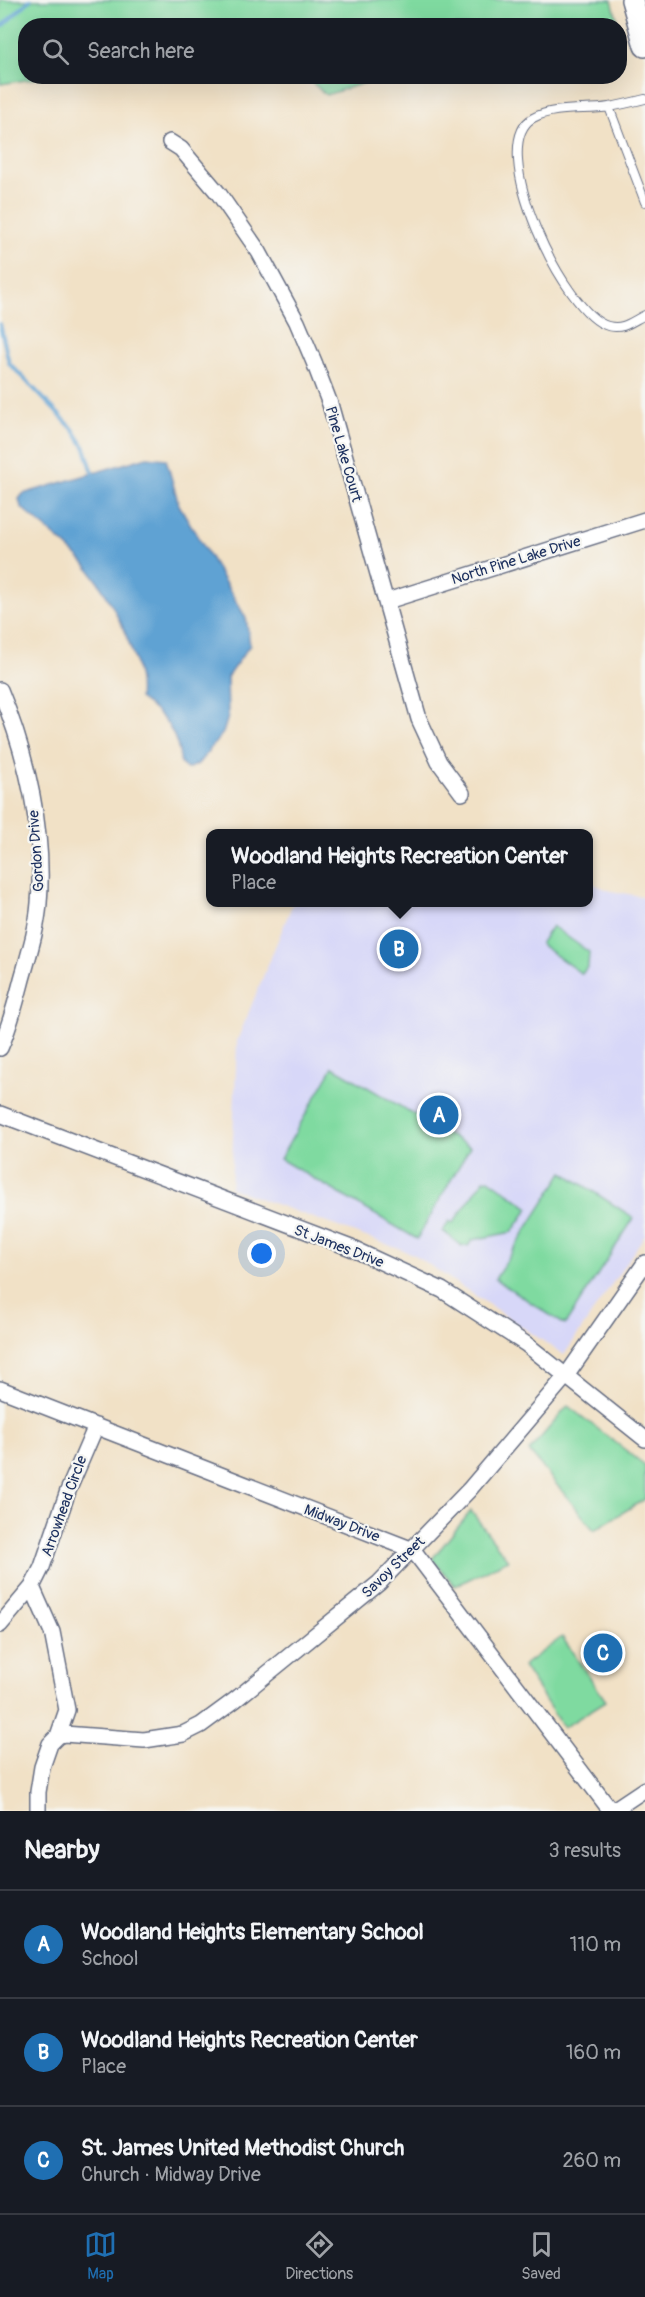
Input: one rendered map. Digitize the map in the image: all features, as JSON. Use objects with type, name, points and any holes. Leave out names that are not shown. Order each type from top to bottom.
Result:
[{"type":"main road","points":[[632,0],[642,20],[645,46]]},
{"type":"street","name":"Pine Lake Court","points":[[170,142],[181,149],[239,223],[276,282],[297,322],[330,404],[419,720],[439,762],[462,793]]},
{"type":"street","name":"North Pine Lake Drive","points":[[387,601],[645,520]]},
{"type":"street","name":"Gordon Drive","points":[[0,690],[9,711],[28,784],[40,882],[36,928],[14,1011],[0,1048]]},
{"type":"street","name":"St James Drive","points":[[0,1114],[397,1268],[485,1316],[567,1376],[645,1439]]},
{"type":"street","name":"Savoy Street","points":[[57,1736],[164,1739],[201,1725],[379,1583],[469,1490],[567,1376],[645,1263]]},
{"type":"street","name":"Midway Drive","points":[[0,1389],[412,1550]]},
{"type":"street","name":"Arrowhead Circle","points":[[0,1625],[32,1587],[42,1567],[68,1491],[96,1426]]},
{"type":"street","points":[[412,1550],[611,1811],[645,1789]]},
{"type":"street","points":[[32,1587],[52,1632],[67,1710],[57,1736],[50,1744],[42,1767],[38,1811]]},
{"type":"lane","points":[[645,99],[609,107],[550,113],[531,119],[520,133],[517,160],[524,195],[568,291],[606,326],[625,327],[645,315]]},
{"type":"lane","points":[[609,107],[645,202]]},
{"type":"shaded area","points":[[593,884],[611,891],[645,897],[645,1235],[564,1355],[413,1254],[231,1188],[237,1041],[291,907],[593,907]]},
{"type":"green space","points":[[0,0],[612,0],[617,18],[18,18],[18,81],[0,84]]},
{"type":"green space","points":[[314,84],[361,84],[326,95]]},
{"type":"green space","points":[[552,926],[589,952],[588,966],[582,974],[540,944]]},
{"type":"green space","points":[[333,1067],[470,1147],[417,1239],[280,1159]]},
{"type":"green space","points":[[563,1172],[634,1218],[565,1325],[495,1279]]},
{"type":"green space","points":[[489,1179],[529,1208],[512,1232],[472,1240],[468,1246],[462,1246],[443,1231],[449,1221],[453,1223],[484,1180]]},
{"type":"green space","points":[[568,1406],[645,1465],[645,1499],[594,1530],[529,1451]]},
{"type":"green space","points":[[471,1511],[508,1560],[455,1586],[432,1559]]},
{"type":"green space","points":[[562,1637],[606,1701],[563,1728],[523,1666]]},
{"type":"water","points":[[147,457],[166,459],[179,505],[246,618],[250,645],[227,677],[228,717],[223,733],[198,764],[187,769],[181,764],[177,742],[169,726],[139,698],[136,664],[130,645],[102,587],[81,560],[21,507],[19,499],[23,494]]},
{"type":"waterway","points":[[0,28],[30,0]]},
{"type":"waterway","points":[[0,324],[9,363],[73,429],[85,448],[93,473]]},
{"type":"place","name":"Woodland Heights Recreation Center","points":[[399,949]]},
{"type":"place","name":"Woodland Heights Elementary School","points":[[439,1115]]},
{"type":"place","name":"St. James United Methodist Church","points":[[603,1653]]}]
